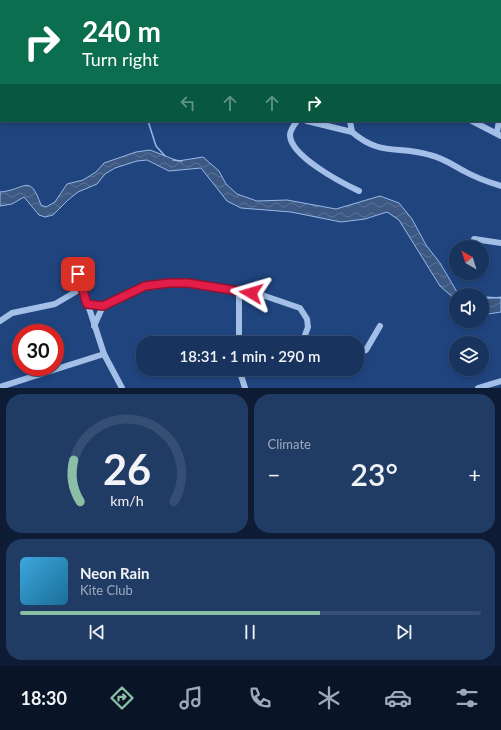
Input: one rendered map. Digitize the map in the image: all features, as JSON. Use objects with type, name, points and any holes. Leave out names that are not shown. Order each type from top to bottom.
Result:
[{"type":"street","points":[[296,122],[292,127],[290,136],[302,154],[332,178],[359,191]]},
{"type":"street","points":[[311,122],[352,132],[365,142],[379,148],[412,150],[431,155],[487,182],[501,186]]},
{"type":"street","points":[[350,122],[352,132]]},
{"type":"street","points":[[474,122],[499,134],[499,122]]},
{"type":"street","points":[[474,239],[501,243]]},
{"type":"street","points":[[78,274],[104,354],[122,388]]},
{"type":"street","points":[[87,304],[103,306],[145,286],[153,284],[188,283],[262,295],[300,308],[307,319],[308,327],[305,336]]},
{"type":"street","points":[[0,321],[12,313],[55,304],[82,288]]},
{"type":"street","points":[[239,292],[239,336]]},
{"type":"street","points":[[94,326],[103,306]]},
{"type":"street","points":[[364,351],[380,326]]},
{"type":"street","points":[[0,387],[104,354]]},
{"type":"street","points":[[241,376],[245,388]]},
{"type":"street","points":[[478,388],[501,382]]},
{"type":"water","points":[[150,150],[178,161],[203,157],[219,171],[226,184],[237,194],[257,201],[287,200],[336,209],[380,196],[399,203],[412,219],[426,245],[440,263],[455,288],[449,288],[449,294],[440,286],[399,220],[387,212],[365,219],[341,222],[291,212],[241,208],[227,201],[201,168],[169,171],[147,160],[137,161],[115,168],[105,174],[97,184],[78,192],[53,215],[45,217],[39,215],[24,197],[12,204],[0,206],[0,192],[9,191],[26,185],[33,189],[41,205],[46,207],[55,202],[67,184],[83,180],[96,172],[104,163],[136,152]]},
{"type":"water","points":[[501,297],[501,312],[489,314],[489,298]]},
{"type":"waterway","points":[[148,122],[156,146],[165,156]]},
{"type":"waterway","points":[[173,160],[182,161]]},
{"type":"waterway","points":[[489,297],[501,298]]},
{"type":"route","points":[[78,274],[87,304],[103,306],[145,286],[153,284],[188,283],[222,290],[251,293]]}]
